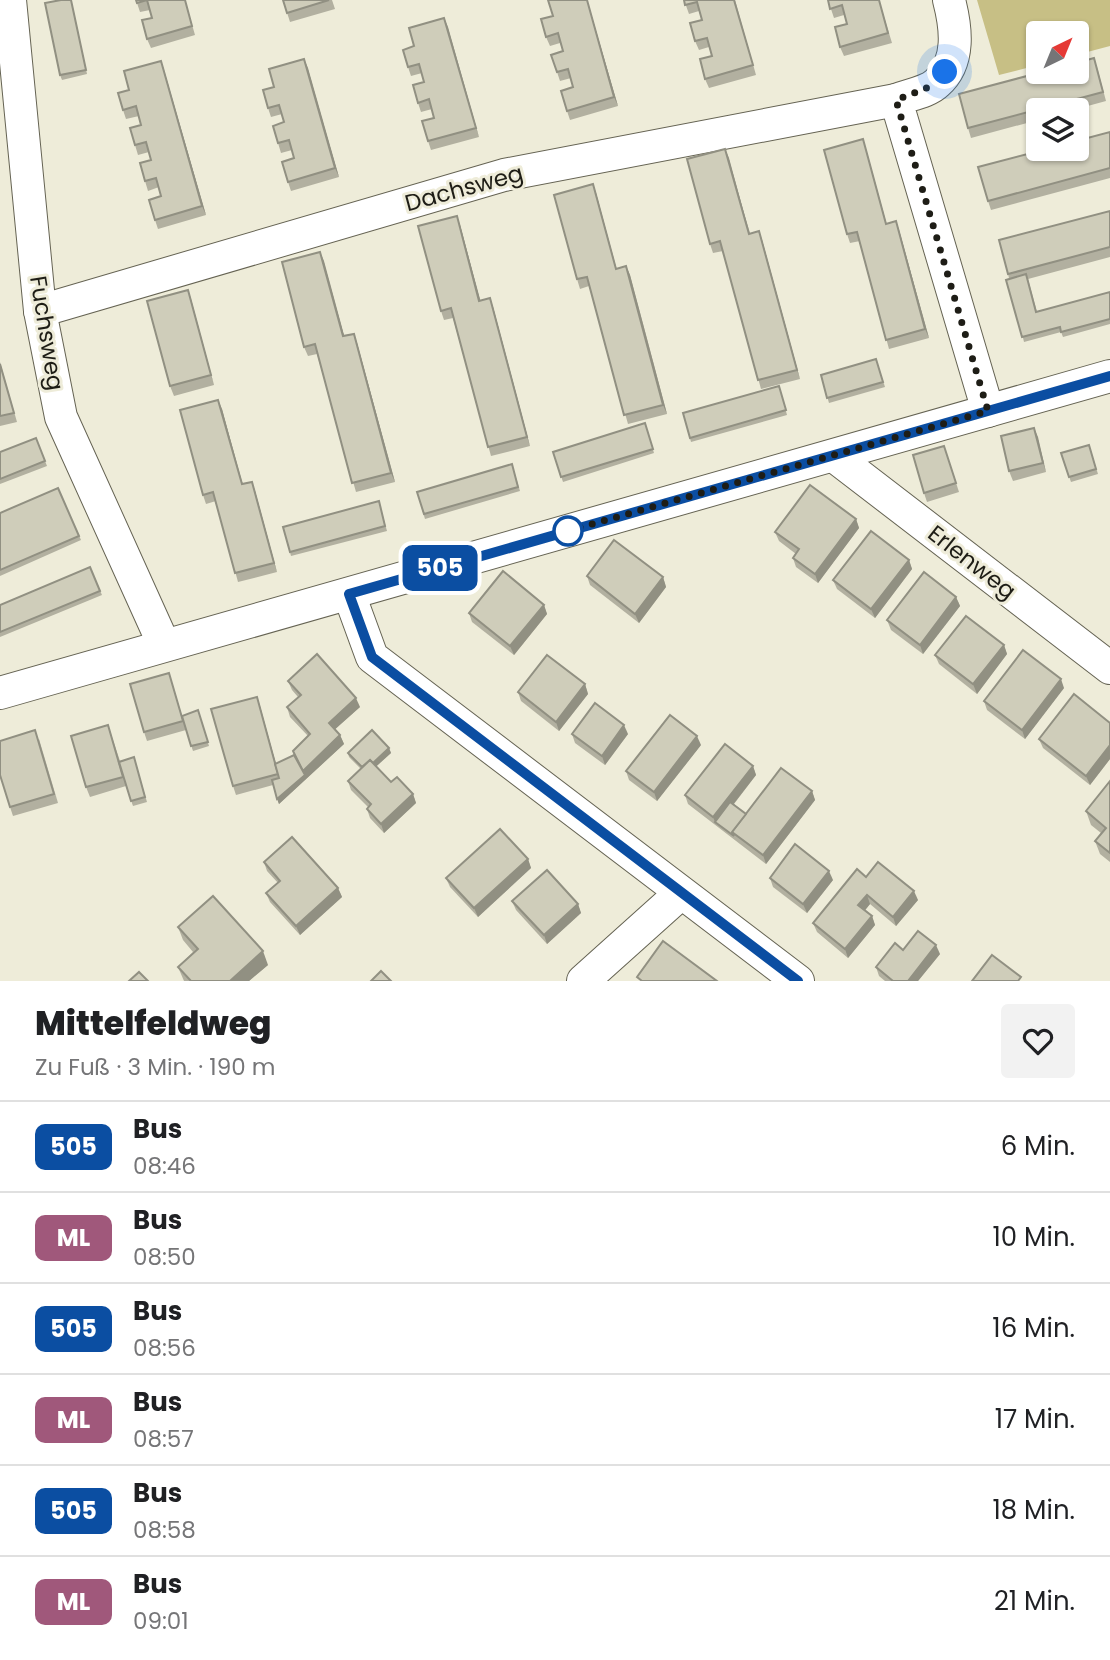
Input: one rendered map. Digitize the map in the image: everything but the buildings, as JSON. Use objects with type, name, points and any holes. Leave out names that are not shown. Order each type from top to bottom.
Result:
[{"type":"street","name":"Fuchsweg","points":[[10,0],[13,140],[40,311],[61,417],[164,645]]},
{"type":"street","name":"Dachsweg","points":[[40,311],[504,175],[896,100],[937,84],[953,60],[956,26],[949,0]]},
{"type":"street","points":[[896,100],[988,411]]},
{"type":"street","points":[[4,692],[1110,376]]},
{"type":"street","name":"Erlenweg","points":[[834,456],[1110,668]]},
{"type":"street","points":[[349,594],[372,657],[798,981]]},
{"type":"street","points":[[583,981],[681,892]]},
{"type":"shaded area","points":[[977,0],[1110,0],[1110,46],[1089,52],[1089,21],[1026,21],[1026,68],[999,75]]},
{"type":"bus line","name":"505","points":[[798,981],[372,657],[349,594],[1110,376]]},
{"type":"route","points":[[568,531],[988,411],[896,100],[937,84],[945,72]]}]
